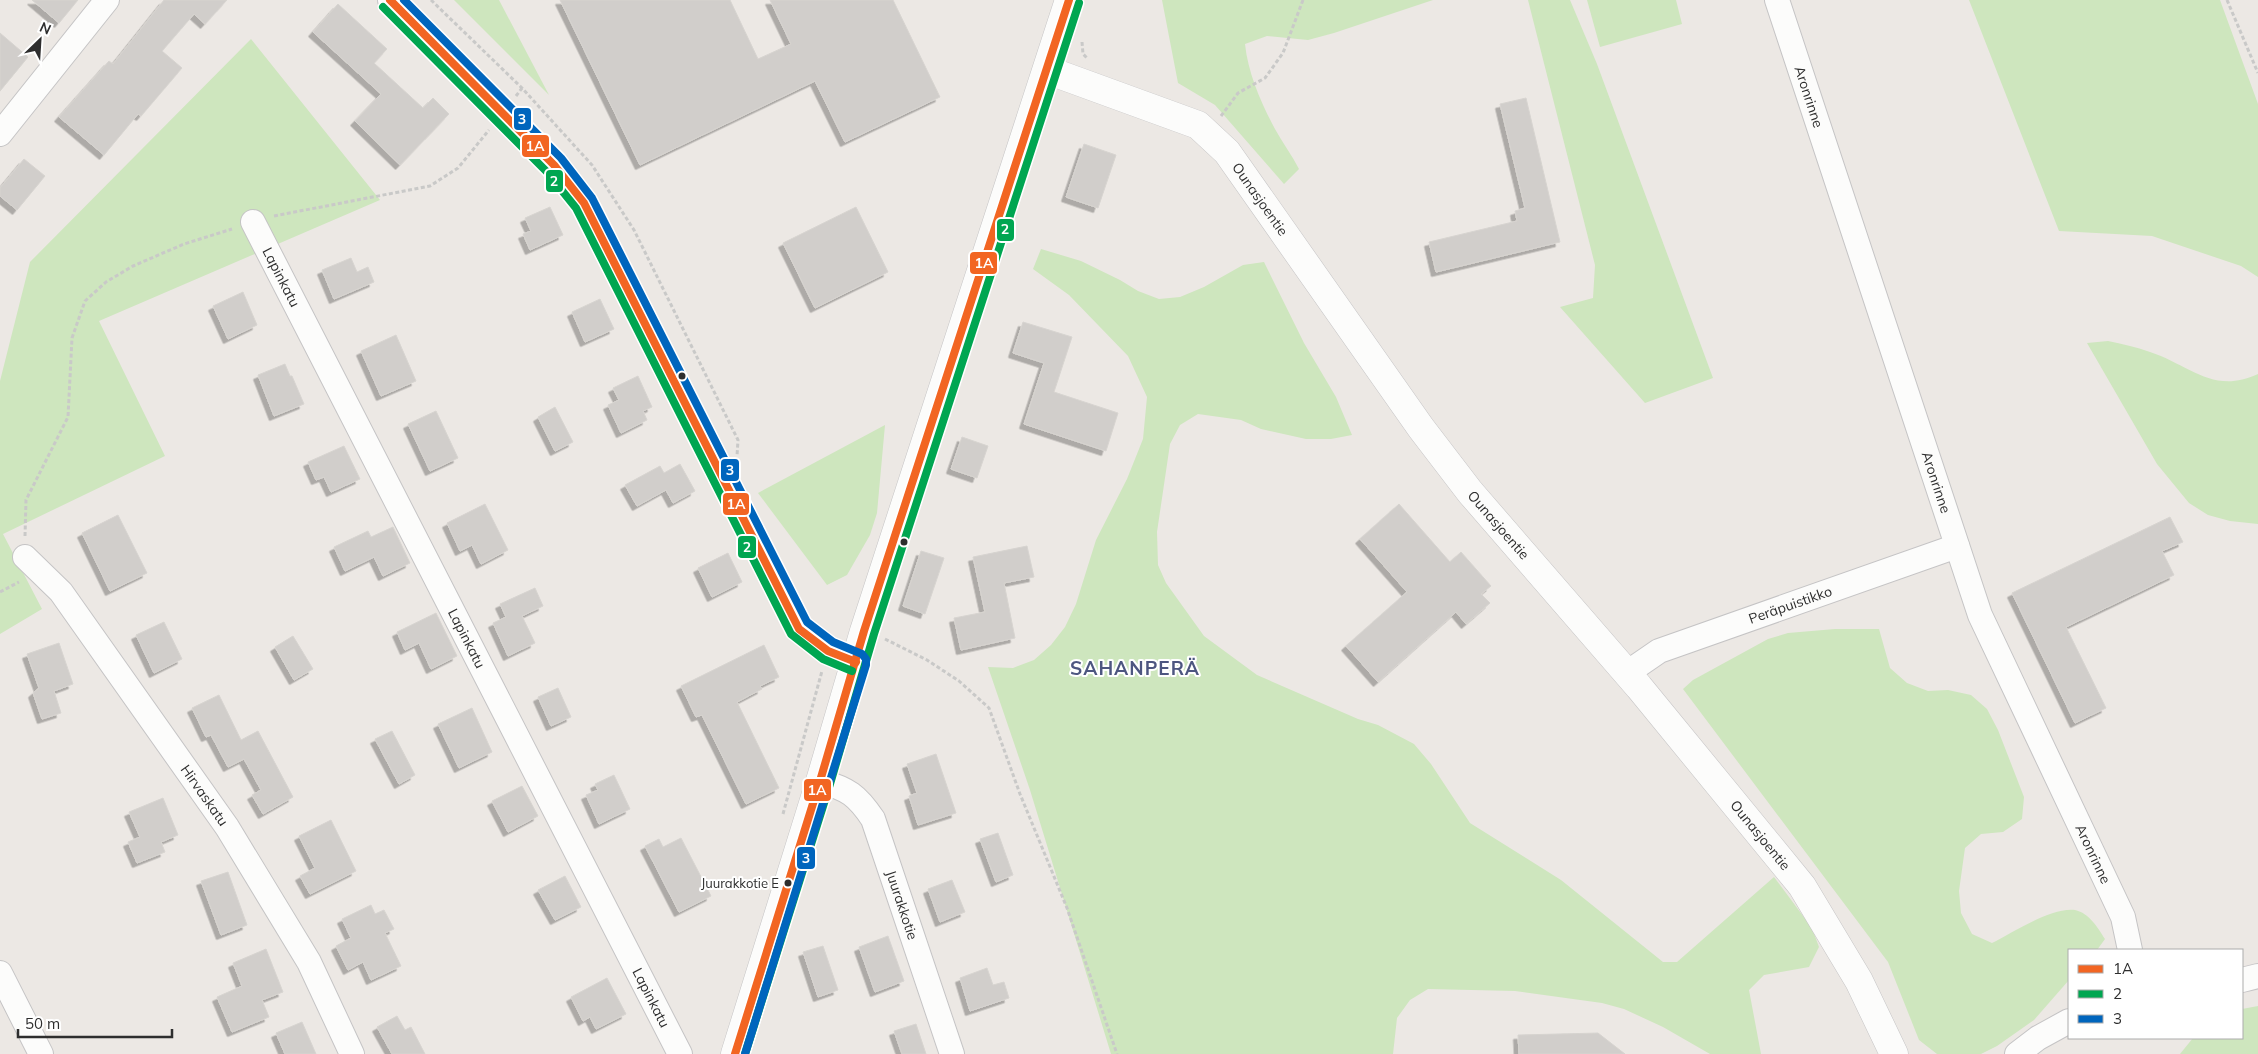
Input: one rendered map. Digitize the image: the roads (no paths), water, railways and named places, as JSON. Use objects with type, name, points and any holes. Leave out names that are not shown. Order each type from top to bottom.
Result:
[{"type":"street","points":[[0,134],[107,0]]},
{"type":"street","points":[[390,0],[554,165],[584,203],[799,629],[828,651],[856,662]]},
{"type":"street","points":[[735,1054],[820,781],[864,631],[1069,0]]},
{"type":"street","name":"Aronrinne","points":[[1777,0],[1980,615],[2123,917],[2130,949]]},
{"type":"street","name":"Ounasjoentie","points":[[1047,70],[1198,125],[1227,152],[1421,428],[1470,492],[1627,673],[1802,886],[1859,981],[1894,1054]]},
{"type":"street","name":"Lapinkatu","points":[[254,222],[680,1054]]},
{"type":"street","name":"Peräpuistikko","points":[[1627,673],[1659,651],[1957,546]]},
{"type":"street","name":"Hirvaskatu","points":[[25,557],[61,592],[227,828],[309,962],[352,1054]]},
{"type":"street","name":"Juurakkotie","points":[[820,781],[845,788],[861,800],[873,819],[952,1054]]},
{"type":"street","points":[[0,973],[41,1054]]},
{"type":"street","points":[[2243,980],[2258,976]]},
{"type":"street","points":[[2017,1054],[2038,1038],[2068,1022]]},
{"type":"place","name":"Juurakkotie E","points":[[788,883]]},
{"type":"district","name":"SAHANPERÄ","points":[[1135,668]]}]
